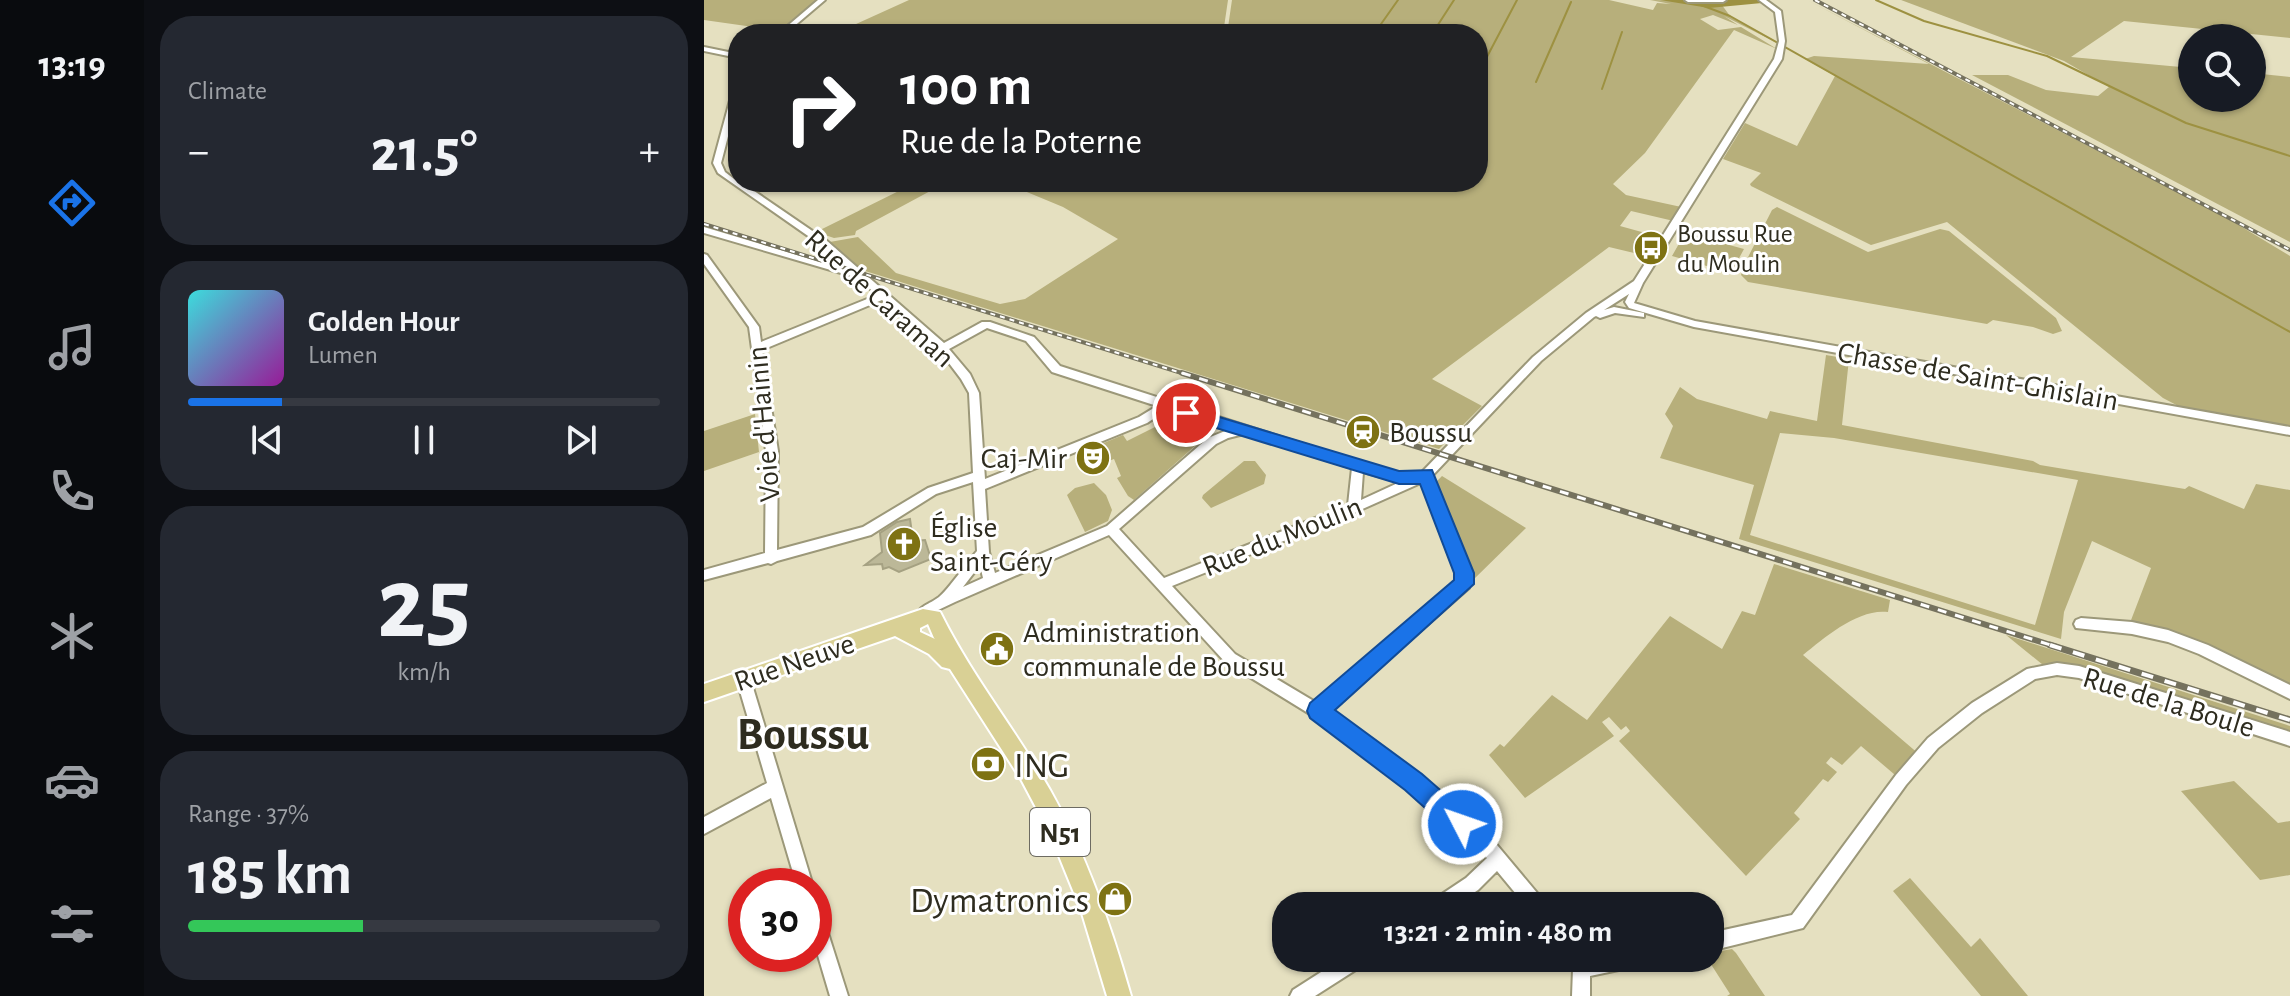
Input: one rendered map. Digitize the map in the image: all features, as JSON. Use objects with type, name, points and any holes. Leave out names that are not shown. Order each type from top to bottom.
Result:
[{"type":"main road","name":"Rue Neuve","points":[[704,693],[884,631],[922,626]]},
{"type":"main road","name":"N51","points":[[922,626],[960,674],[1028,772],[1050,812],[1102,937],[1119,996]]},
{"type":"street","points":[[793,24],[822,0]]},
{"type":"street","points":[[1688,0],[1723,0]]},
{"type":"street","name":"Rue du Moulin","points":[[1630,306],[1638,283],[1778,59],[1782,45],[1778,11],[1764,1]]},
{"type":"street","points":[[704,49],[728,54]]},
{"type":"street","name":"Rue de Caraman","points":[[728,122],[717,163],[728,177]]},
{"type":"street","name":"Rue de Caraman","points":[[750,192],[824,243],[943,348],[966,377],[974,393],[983,552],[990,580]]},
{"type":"street","points":[[704,230],[863,278]]},
{"type":"street","name":"Voie d'Hainin","points":[[704,257],[750,318],[757,348],[772,451],[771,559]]},
{"type":"street","name":"Rue du Moulin","points":[[1162,584],[1354,508],[1426,475],[1537,359],[1638,283]]},
{"type":"street","points":[[757,348],[882,296]]},
{"type":"street","name":"Chasse de Saint-Ghislain","points":[[1614,304],[1630,306],[1667,319],[2290,431]]},
{"type":"street","points":[[943,348],[986,324],[1030,339],[1056,369],[1165,406],[1216,432],[1284,442]]},
{"type":"street","points":[[704,575],[867,531],[932,491],[978,481],[1143,420],[1165,406]]},
{"type":"street","points":[[947,600],[1111,529],[1216,432],[1244,431],[1406,479],[1426,475],[1464,573],[1464,584],[1318,711]]},
{"type":"street","points":[[1216,432],[1244,431]]},
{"type":"street","points":[[1354,508],[1358,466]]},
{"type":"street","points":[[1111,529],[1230,658],[1318,711],[1414,782],[1498,858],[1526,892]]},
{"type":"street","points":[[922,626],[947,600],[983,552]]},
{"type":"street","points":[[2081,624],[2135,628],[2177,639],[2228,659],[2290,692]]},
{"type":"street","name":"Rue de la Boule","points":[[1724,939],[1797,922],[1918,757],[1977,708],[2032,673],[2048,669],[2079,672],[2290,739]]},
{"type":"street","points":[[744,681],[800,868]]},
{"type":"street","points":[[704,826],[775,787]]},
{"type":"street","points":[[1460,892],[1498,858]]},
{"type":"street","points":[[832,972],[839,996]]},
{"type":"street","points":[[1299,996],[1337,972]]},
{"type":"street","points":[[1580,972],[1581,996]]},
{"type":"shaded area","points":[[704,0],[820,0],[791,24],[732,24],[704,20]]},
{"type":"shaded area","points":[[909,0],[1228,0],[1224,24],[856,24]]},
{"type":"shaded area","points":[[1232,0],[1609,0],[1653,10],[1657,3],[1671,4],[1650,0],[1719,1],[1730,16],[1779,44],[1724,16],[1738,25],[1713,15],[1700,19],[1718,30],[1741,27],[1777,49],[1734,30],[1645,153],[1613,184],[1626,195],[1686,208],[1678,222],[1631,211],[1620,226],[1667,239],[1655,258],[1609,247],[1432,379],[1482,406],[1439,449],[849,266],[824,243],[858,237],[896,273],[1000,304],[1025,299],[1118,239],[1063,207],[1027,192],[1488,192],[1488,24],[1228,24]]},
{"type":"shaded area","points":[[1807,0],[2227,218],[2290,256],[2290,428],[2184,409],[2163,398],[1947,222],[1871,245],[1751,186],[1761,173],[1723,159],[1745,123],[1797,146],[1835,76],[1805,59],[1814,56],[1929,64]]},
{"type":"shaded area","points":[[1901,0],[2290,0],[2290,38],[2266,36],[2266,24],[2178,24],[2178,27],[2124,21],[2071,57],[2178,67],[2178,112],[2266,112],[2266,74],[2290,77],[2290,242],[1972,75],[2008,75],[2046,90],[2098,96],[2109,87],[2064,61]]},
{"type":"shaded area","points":[[897,192],[928,192],[856,231],[855,235],[834,238],[816,232]]},
{"type":"shaded area","points":[[1777,207],[1868,252],[1940,229],[1949,231],[2056,318],[2062,331],[2053,334],[1993,320],[1987,324],[1748,282],[1741,275],[1743,267],[1772,210]]},
{"type":"shaded area","points":[[1685,233],[1744,249],[1731,273],[1672,256]]},
{"type":"shaded area","points":[[1826,355],[1849,359],[1842,425],[2033,461],[2040,465],[2185,489],[2189,486],[2244,509],[2256,484],[2290,490],[2290,692],[2228,659],[2128,628],[2151,568],[2092,541],[2064,612],[2061,639],[1739,539],[1754,485],[1660,458],[1673,426],[1665,414],[1680,387],[1697,399],[1767,419],[1770,411],[1817,421]],"holes":[[[1780,433],[1834,438],[2078,480],[2035,625],[1750,535]]]},
{"type":"shaded area","points":[[755,414],[759,452],[704,471],[704,431]]},
{"type":"shaded area","points":[[1163,423],[1204,438],[1134,500],[1117,478],[1121,476],[1114,459],[1106,462],[1099,445],[1123,435],[1127,441]]},
{"type":"shaded area","points":[[1244,461],[1255,461],[1266,475],[1264,484],[1211,508],[1202,498],[1203,495]]},
{"type":"shaded area","points":[[1442,476],[1526,528],[1472,581],[1433,485]]},
{"type":"shaded area","points":[[1094,483],[1106,495],[1112,510],[1108,521],[1085,532],[1067,495],[1075,488]]},
{"type":"shaded area","points":[[1774,564],[1890,600],[1888,612],[1866,614],[1854,619],[1803,655],[1920,755],[1901,780],[1861,746],[1842,765],[1831,757],[1826,763],[1837,772],[1828,782],[1823,779],[1794,813],[1800,819],[1746,876],[1619,741],[1630,731],[1626,726],[1621,730],[1609,717],[1602,722],[1614,736],[1525,798],[1489,755],[1500,744],[1504,747],[1552,695],[1587,720],[1670,616],[1722,649],[1742,611],[1755,615]]},
{"type":"shaded area","points":[[2006,635],[2290,726],[2290,739],[2048,669]]},
{"type":"shaded area","points":[[2234,781],[2278,823],[2290,821],[2290,875],[2260,880],[2181,791]]},
{"type":"shaded area","points":[[1910,878],[1971,947],[1980,938],[2028,996],[1981,996],[1893,891]]},
{"type":"shaded area","points":[[1732,949],[1736,953],[1765,996],[1727,996],[1730,994],[1716,972],[1724,972],[1724,950]]},
{"type":"building","name":"Église Saint-Géry","points":[[910,519],[913,541],[925,540],[931,559],[899,572],[889,567],[883,569],[882,564],[865,565],[882,552],[880,533],[897,522]]},
{"type":"waterway","points":[[1381,24],[1398,0]]},
{"type":"waterway","points":[[1438,24],[1454,0]]},
{"type":"waterway","points":[[1488,55],[1517,0]]},
{"type":"waterway","points":[[1665,0],[1709,5],[1762,0]]},
{"type":"waterway","points":[[1876,0],[1924,21],[2047,56],[2186,123],[2290,156]]},
{"type":"waterway","points":[[1536,82],[1571,2]]},
{"type":"waterway","points":[[1701,5],[1730,16],[2290,332]]},
{"type":"waterway","points":[[1602,89],[1622,32]]},
{"type":"railway","points":[[1815,0],[2290,250]]},
{"type":"railway","points":[[704,224],[1188,375]]},
{"type":"railway","points":[[1182,373],[2057,647]]},
{"type":"railway","points":[[2050,645],[2290,720]]},
{"type":"place","name":"Boussu Rue du Moulin","points":[[1651,248]]},
{"type":"place","name":"Boussu","points":[[1363,432]]},
{"type":"place","name":"Caj-Mir","points":[[1093,458]]},
{"type":"place","name":"Église Saint-Géry","points":[[904,544]]},
{"type":"place","name":"Administration communale de Boussu","points":[[997,649]]},
{"type":"place","name":"ING","points":[[988,764]]},
{"type":"place","name":"Dymatronics","points":[[1115,899]]},
{"type":"district","name":"Boussu","points":[[803,733]]},
{"type":"route","points":[[1186,413],[1399,477],[1412,479],[1426,475],[1464,573],[1464,584],[1318,711],[1414,782],[1462,824]]}]
